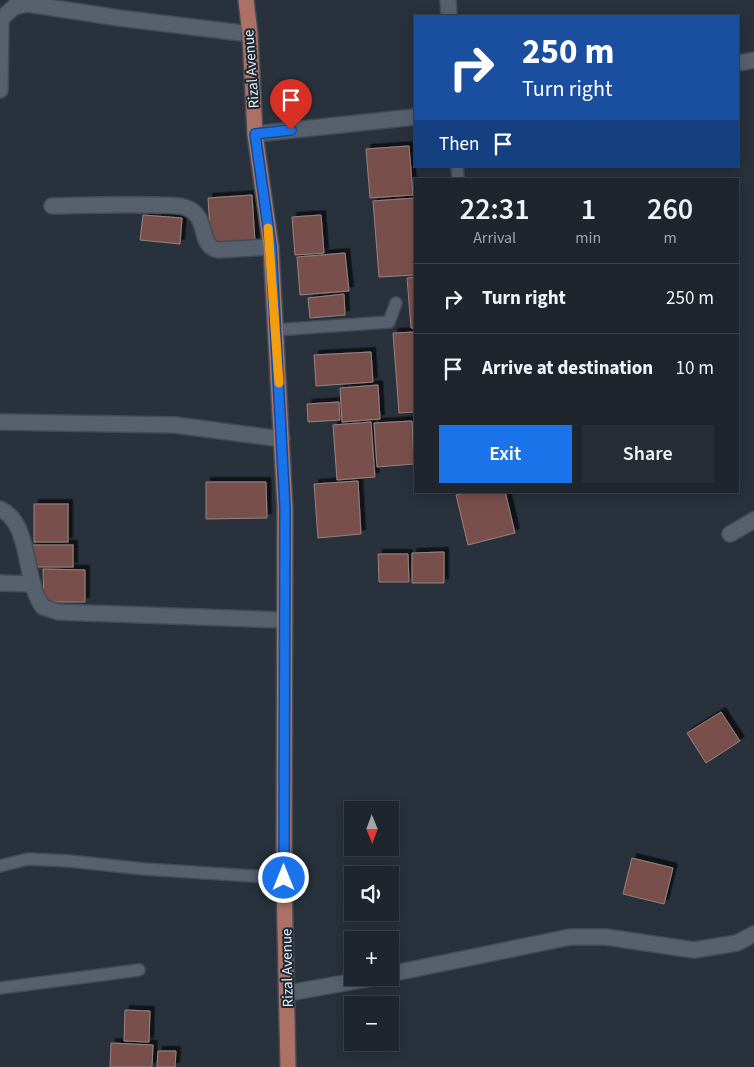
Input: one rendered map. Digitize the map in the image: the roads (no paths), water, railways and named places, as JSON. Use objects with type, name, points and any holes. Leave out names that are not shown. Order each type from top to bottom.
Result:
[{"type":"main road","name":"Rizal Avenue","points":[[246,0],[250,34],[255,134],[271,247],[285,508],[284,878],[288,993],[288,1067]]},
{"type":"street","points":[[448,0],[449,15]]},
{"type":"street","points":[[0,90],[1,19],[14,7],[28,4],[119,18],[250,34]]},
{"type":"street","points":[[739,63],[754,60]]},
{"type":"street","points":[[255,134],[414,117]]},
{"type":"street","points":[[52,206],[133,204],[188,208],[199,218],[207,243],[212,249],[271,247]]},
{"type":"street","points":[[0,422],[175,425],[282,439]]},
{"type":"street","points":[[0,509],[8,513],[16,523],[33,584],[39,602],[43,607],[58,612],[285,620]]},
{"type":"street","points":[[730,534],[754,520]]},
{"type":"street","points":[[0,583],[33,584]]},
{"type":"street","points":[[399,972],[570,938],[606,937],[694,950],[737,943],[754,934]]},
{"type":"street","points":[[288,993],[344,983]]},
{"type":"lane","points":[[275,330],[389,322],[396,303]]},
{"type":"lane","points":[[0,866],[28,859],[284,878]]},
{"type":"lane","points":[[0,988],[139,970]]}]
